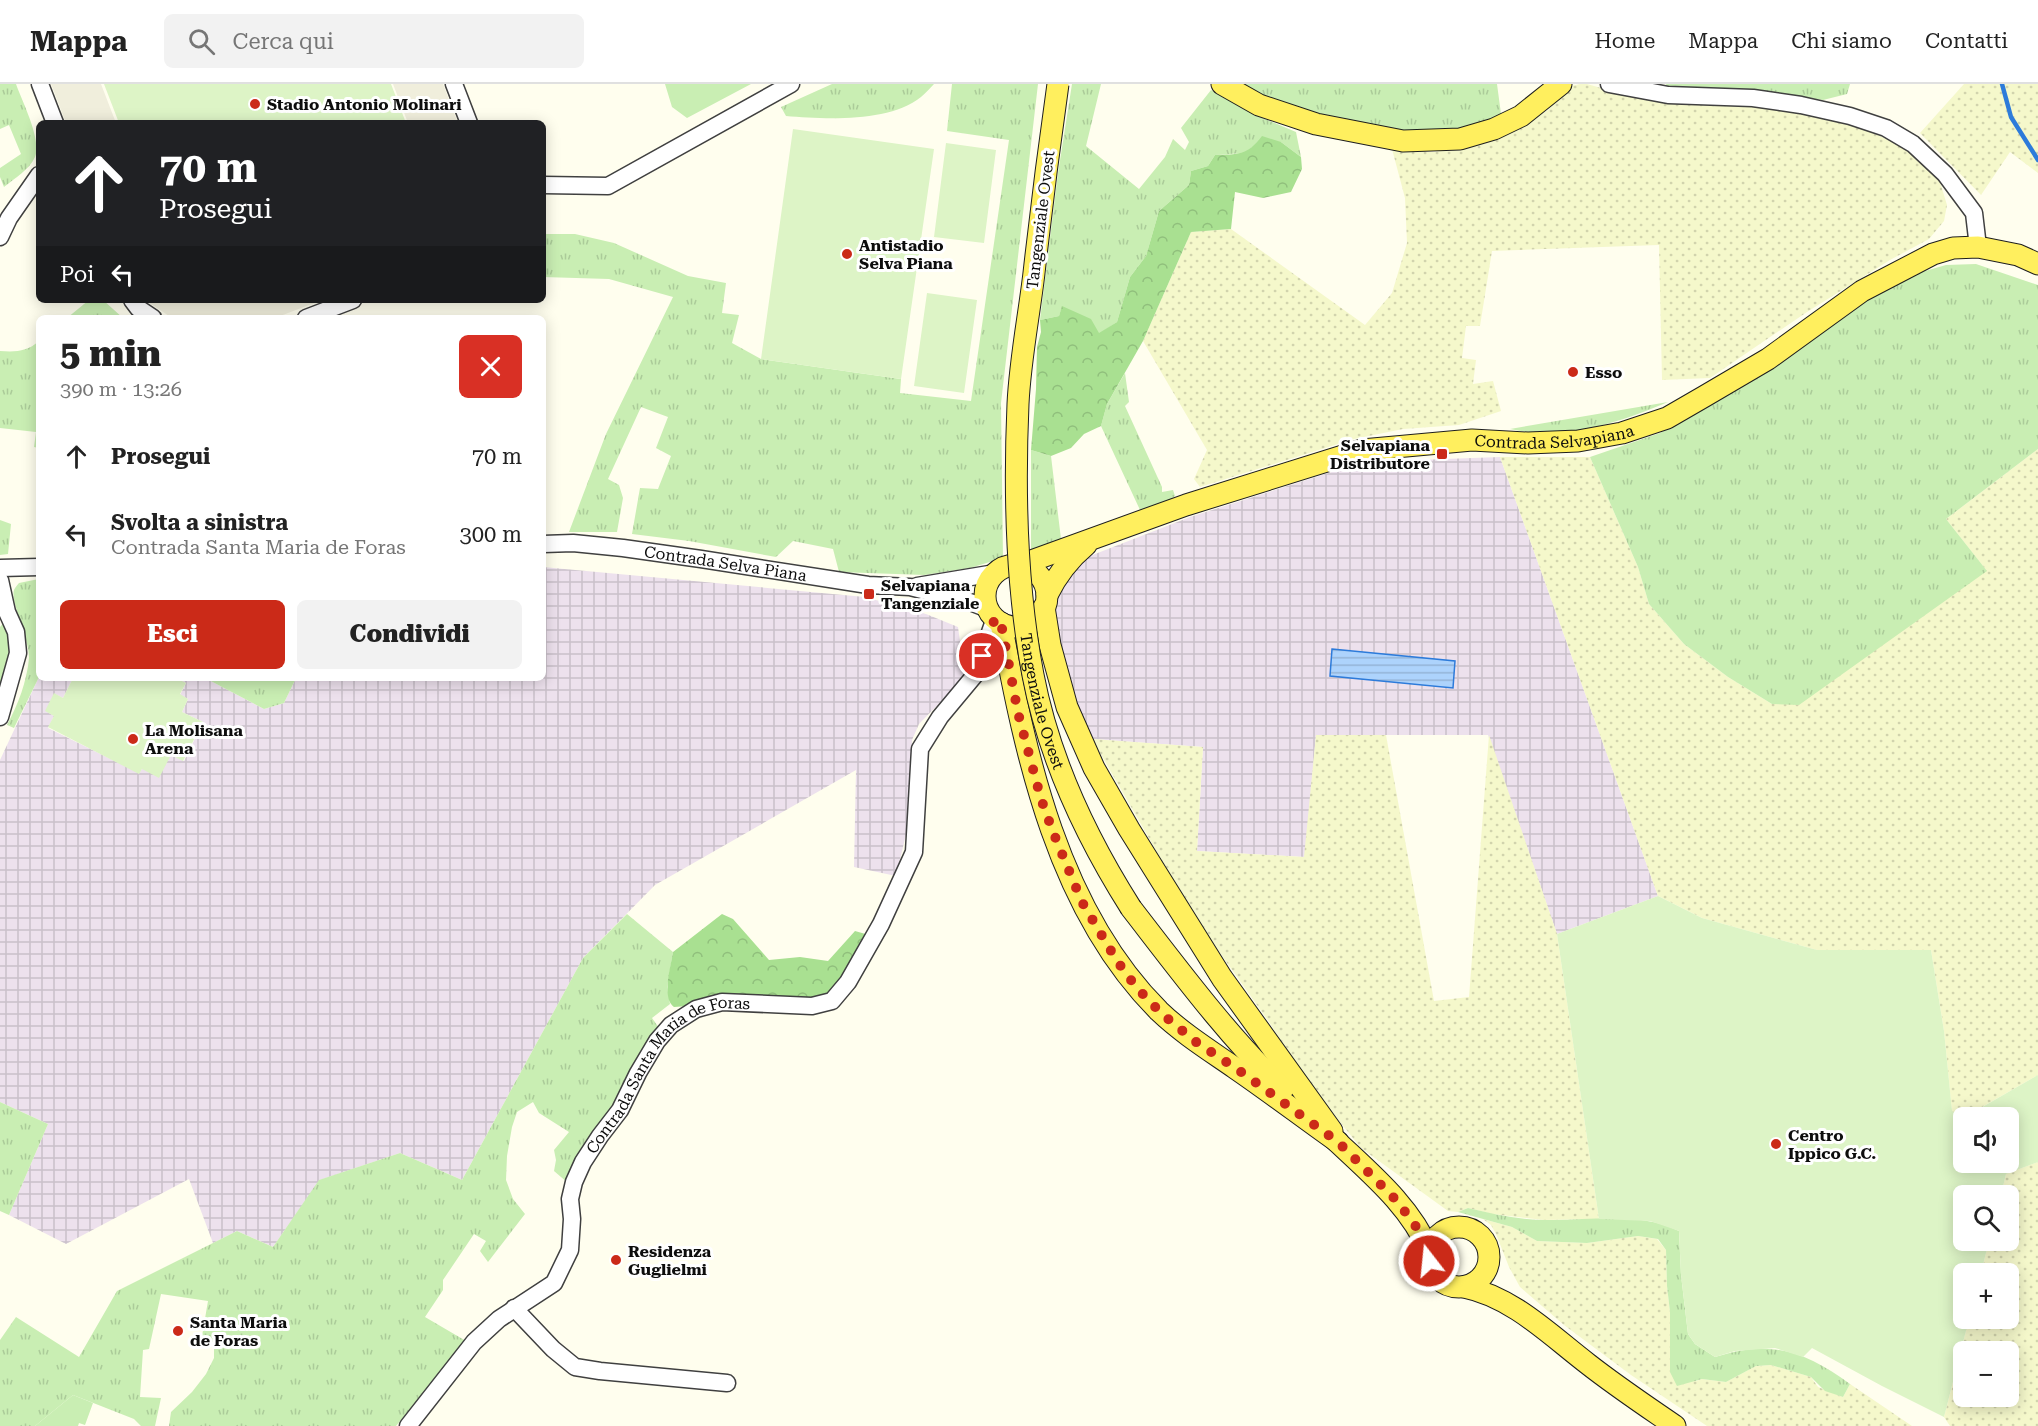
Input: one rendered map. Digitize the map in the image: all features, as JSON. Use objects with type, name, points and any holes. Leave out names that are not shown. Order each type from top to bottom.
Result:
[{"type":"main road","name":"Tangenziale Ovest","points":[[1058,84],[1018,402],[1016,519],[1022,601],[1033,676],[1056,758],[1075,806],[1096,849],[1131,908],[1196,992],[1259,1065],[1397,1201],[1423,1236],[1429,1251]]},
{"type":"main road","points":[[1222,84],[1259,105],[1316,124],[1403,141],[1460,139],[1494,129],[1521,116],[1561,84]]},
{"type":"main road","name":"Contrada Selvapiana","points":[[1020,565],[1186,506],[1362,450],[1472,440],[1578,441],[1622,433],[1667,418],[1768,359],[1862,291],[1933,254],[1953,248],[1978,247],[2018,255],[2038,264]]},
{"type":"main road","name":"Contrada Selvapiana","points":[[1045,601],[1057,575],[1069,560],[1093,539]]},
{"type":"main road","points":[[1020,565],[1039,575],[1043,581],[1050,645],[1067,707],[1094,768],[1129,829],[1222,978],[1295,1082],[1328,1123],[1338,1142],[1196,1042],[1161,1013],[1136,987],[1117,961],[1082,902],[1048,819],[1018,713],[995,617],[986,603],[987,584],[995,573],[1007,566],[1020,565]]},
{"type":"main road","points":[[995,617],[1010,626],[1026,624],[1034,620],[1045,601]]},
{"type":"main road","name":"Tangenziale Ovest","points":[[1397,1201],[1436,1223],[1452,1228]]},
{"type":"main road","points":[[1525,1314],[1496,1277],[1489,1263],[1487,1246],[1483,1239],[1469,1229],[1452,1228],[1437,1236],[1429,1251],[1429,1261],[1437,1279],[1455,1287],[1482,1291],[1525,1314],[1590,1366],[1675,1426]]},
{"type":"main road","points":[[1464,1287],[1480,1279],[1489,1263]]},
{"type":"street","points":[[40,84],[54,120]]},
{"type":"street","points":[[454,84],[468,120]]},
{"type":"street","points":[[546,185],[608,186],[791,84]]},
{"type":"street","points":[[1609,84],[1668,95],[1753,98],[1801,105],[1850,116],[1886,128],[1913,144],[1945,174],[1974,213],[1978,247]]},
{"type":"street","points":[[0,237],[9,218],[36,179]]},
{"type":"street","points":[[134,303],[148,315]]},
{"type":"street","points":[[314,315],[345,303]]},
{"type":"street","name":"Contrada Selva Piana","points":[[546,544],[573,543],[623,548],[868,585],[910,587]]},
{"type":"street","points":[[0,568],[36,567]]},
{"type":"street","points":[[910,587],[995,573]]},
{"type":"street","points":[[0,580],[3,616],[16,632],[18,653],[0,717]]},
{"type":"street","points":[[910,587],[970,602],[995,617]]},
{"type":"street","name":"Contrada Santa Maria de Foras","points":[[408,1426],[474,1342],[514,1308],[554,1283],[570,1250],[572,1219],[570,1199],[574,1182],[583,1162],[620,1110],[657,1041],[671,1025],[696,1009],[722,1002],[812,1006],[832,1001],[848,982],[881,924],[914,852],[920,749],[940,717],[975,675],[995,617]]},
{"type":"street","points":[[514,1308],[553,1349],[575,1366],[600,1371],[727,1383]]},
{"type":"shaded area","points":[[51,84],[101,84],[115,120],[65,120]]},
{"type":"shaded area","points":[[393,84],[443,84],[457,120],[407,120]]},
{"type":"shaded area","points":[[150,303],[314,303],[283,315],[168,315]]},
{"type":"shaded area","points":[[1500,457],[1658,896],[1557,934],[1488,735],[1316,735],[1305,857],[1197,851],[1203,747],[1092,739],[1081,714],[1072,691],[1053,617],[1054,595],[1075,566],[1090,556],[1190,517],[1363,462]]},
{"type":"shaded area","points":[[546,567],[865,597],[926,614],[958,627],[965,677],[919,724],[912,740],[910,818],[896,876],[854,867],[856,770],[655,885],[583,958],[462,1180],[400,1153],[320,1180],[273,1247],[237,1231],[213,1243],[189,1179],[66,1244],[9,1215],[48,1124],[0,1102],[0,760],[37,681],[72,681],[63,698],[55,694],[46,711],[54,716],[48,728],[139,773],[142,769],[171,755],[184,761],[203,722],[182,712],[188,699],[180,695],[186,683],[182,681],[211,681],[264,709],[284,703],[295,681],[546,681]]},
{"type":"green space","points":[[0,84],[16,84],[36,141],[35,157],[29,166],[4,187],[0,177],[0,168],[21,154],[9,125],[0,129]]},
{"type":"green space","name":"Stadio Antonio Molinari","points":[[104,84],[391,84],[405,120],[118,120]]},
{"type":"green space","points":[[665,84],[751,84],[687,118],[672,107]]},
{"type":"green space","points":[[832,84],[934,84],[921,97],[908,105],[874,115],[837,118],[786,116],[781,107]]},
{"type":"green space","points":[[952,84],[1038,84],[1001,403],[1003,558],[970,568],[924,575],[839,572],[833,549],[793,541],[776,557],[689,541],[632,534],[640,488],[658,489],[671,456],[656,448],[668,417],[641,407],[608,479],[619,485],[623,498],[617,532],[569,532],[606,434],[673,297],[609,279],[546,277],[546,234],[575,234],[614,243],[688,276],[726,283],[722,313],[739,315],[732,343],[761,359],[901,379],[900,393],[971,401],[1009,140],[947,131]]},
{"type":"green space","points":[[1072,84],[1101,84],[1086,146],[1139,189],[1165,157],[1173,139],[1185,150],[1189,142],[1181,128],[1211,90],[1253,114],[1296,132],[1301,157],[1281,142],[1255,145],[1244,153],[1215,155],[1208,166],[1191,171],[1189,185],[1159,211],[1146,256],[1130,277],[1117,322],[1099,334],[1062,307],[1059,316],[1040,320],[1058,173]]},
{"type":"green space","points":[[1240,84],[1497,84],[1501,114],[1479,124],[1442,132],[1406,132],[1291,109]]},
{"type":"green space","points":[[1580,84],[1629,96],[1741,103],[1843,119],[1904,147],[1925,165],[1940,182],[1947,205],[1944,221],[1929,239],[1890,260],[1807,312],[1710,378],[1662,380],[1659,245],[1492,251],[1480,326],[1466,326],[1462,358],[1476,360],[1473,384],[1493,381],[1501,411],[1459,425],[1403,429],[1354,439],[1200,487],[1194,479],[1207,450],[1143,341],[1191,232],[1231,229],[1365,325],[1392,293],[1407,243],[1405,198],[1392,149],[1434,152],[1478,144],[1513,130],[1548,110],[1567,87]]},
{"type":"green space","points":[[1666,84],[1850,84],[1847,94],[1823,100],[1762,91],[1667,87]]},
{"type":"green space","points":[[1964,84],[2038,84],[2038,173],[2010,152],[1981,195],[1920,133]]},
{"type":"green space","name":"Antistadio Selva Piana","points":[[793,129],[934,149],[901,379],[761,359]]},
{"type":"green space","points":[[1262,136],[1281,142],[1301,157],[1302,169],[1291,192],[1263,198],[1235,192],[1231,229],[1191,232],[1143,341],[1107,404],[1101,426],[1084,434],[1071,448],[1051,456],[1031,450],[1037,347],[1041,332],[1040,320],[1059,316],[1062,306],[1091,319],[1099,333],[1117,322],[1130,277],[1146,256],[1159,211],[1189,185],[1191,171],[1208,166],[1215,155],[1247,151]]},
{"type":"green space","points":[[946,143],[996,150],[984,243],[934,237]]},
{"type":"green space","points":[[1976,264],[2038,285],[2038,449],[1946,519],[1987,571],[1799,705],[1772,704],[1728,677],[1684,644],[1649,604],[1638,567],[1590,457],[1660,433],[1737,390],[1871,298],[1911,275],[1946,265]]},
{"type":"green space","points":[[927,293],[977,300],[964,393],[914,386]]},
{"type":"green space","points":[[85,303],[106,303],[120,315],[71,315]]},
{"type":"green space","points":[[36,343],[36,432],[0,428],[0,351],[30,347]]},
{"type":"green space","points":[[1125,373],[1129,402],[1125,406],[1162,487],[1162,492],[1173,490],[1175,496],[1140,510],[1101,426],[1107,404]]},
{"type":"green space","points":[[1668,402],[1630,417],[1591,428],[1551,433],[1510,429]]},
{"type":"green space","points":[[2038,449],[2038,1075],[1982,1107],[1953,1107],[1953,1113],[1944,1031],[1931,950],[1817,950],[1702,918],[1658,896],[1500,457],[1590,457],[1638,567],[1649,604],[1684,644],[1728,677],[1772,704],[1986,570],[1946,519]]},
{"type":"green space","points":[[1031,450],[1051,456],[1061,539],[1031,550]]},
{"type":"green space","points":[[0,520],[11,524],[8,554],[0,555]]},
{"type":"green space","points":[[36,580],[37,681],[14,728],[7,725],[21,693],[29,658],[27,641],[14,596],[14,590],[19,583]]},
{"type":"green space","points":[[6,620],[13,656],[0,703],[0,627]]},
{"type":"green space","name":"La Molisana Arena","points":[[72,681],[182,681],[186,683],[180,694],[188,699],[182,712],[203,722],[183,761],[171,755],[159,778],[142,769],[139,774],[48,727],[54,716],[45,711],[54,693],[63,698]]},
{"type":"green space","points":[[211,681],[295,681],[284,703],[264,709]]},
{"type":"green space","points":[[1316,735],[1386,735],[1434,1001],[1469,997],[1489,735],[1557,934],[1599,1219],[1544,1220],[1492,1214],[1468,1208],[1458,1212],[1448,1211],[1361,1148],[1306,1080],[1269,1022],[1213,943],[1165,866],[1092,739],[1203,747],[1197,851],[1304,857]]},
{"type":"green space","name":"Centro Ippico G.C.","points":[[1658,896],[1702,918],[1817,950],[1931,950],[1944,1031],[1953,1112],[1953,1173],[2009,1173],[2006,1174],[2003,1185],[1953,1185],[1953,1251],[1986,1251],[1984,1263],[1953,1263],[1953,1329],[1966,1329],[1963,1341],[1953,1341],[1953,1382],[1944,1417],[1812,1348],[1803,1357],[1775,1348],[1735,1351],[1715,1357],[1695,1344],[1688,1334],[1681,1275],[1679,1231],[1650,1221],[1599,1219],[1557,934]]},
{"type":"green space","points":[[627,914],[673,952],[667,987],[670,1004],[652,1018],[659,1028],[627,1087],[568,1183],[554,1171],[556,1160],[554,1150],[569,1132],[539,1113],[533,1102],[517,1112],[507,1156],[506,1180],[513,1199],[525,1214],[488,1262],[480,1251],[486,1241],[474,1234],[443,1280],[443,1290],[425,1317],[466,1341],[396,1426],[169,1426],[171,1412],[192,1392],[206,1374],[214,1358],[214,1342],[201,1342],[208,1301],[161,1294],[149,1349],[143,1350],[140,1397],[161,1398],[155,1426],[141,1426],[134,1419],[73,1395],[35,1426],[0,1426],[0,1340],[16,1317],[79,1357],[117,1291],[237,1231],[273,1247],[319,1180],[400,1153],[462,1180],[583,958]]},
{"type":"green space","points":[[722,914],[733,919],[769,960],[800,957],[828,961],[855,931],[869,935],[829,994],[674,1007],[670,1003],[667,989],[673,952]]},
{"type":"green space","name":"Centro Ippico G.C.","points":[[2038,1075],[2038,1162],[2019,1169],[2019,1107],[1982,1107]]},
{"type":"green space","points":[[0,1102],[48,1124],[9,1215],[0,1211]]},
{"type":"green space","points":[[2038,1162],[2038,1426],[1950,1426],[1944,1417],[1953,1382],[1953,1407],[2019,1407],[2019,1341],[1963,1341],[1966,1329],[2019,1329],[2019,1263],[1984,1263],[1986,1251],[2019,1251],[2019,1185],[2003,1185],[2006,1174],[2019,1173],[2019,1169]]},
{"type":"green space","points":[[1468,1208],[1536,1220],[1630,1219],[1647,1221],[1679,1231],[1681,1275],[1688,1334],[1695,1344],[1715,1357],[1753,1349],[1786,1351],[1818,1363],[1850,1384],[1843,1397],[1825,1391],[1811,1377],[1771,1365],[1756,1366],[1726,1382],[1702,1379],[1677,1386],[1670,1372],[1670,1312],[1666,1250],[1658,1239],[1638,1236],[1587,1243],[1537,1241],[1512,1227],[1458,1212]]},
{"type":"green space","points":[[1483,1219],[1512,1227],[1537,1241],[1587,1243],[1638,1236],[1657,1239],[1666,1250],[1670,1312],[1670,1372],[1696,1381],[1702,1379],[1726,1382],[1756,1366],[1771,1365],[1811,1377],[1818,1387],[1843,1397],[1850,1384],[1912,1426],[1707,1426],[1631,1375],[1564,1325],[1520,1287],[1496,1234],[1491,1225]]},
{"type":"green space","points":[[73,1395],[93,1403],[85,1425],[79,1423],[78,1426],[35,1426]]},
{"type":"water","points":[[1332,649],[1455,661],[1453,688],[1330,676]]},
{"type":"waterway","points":[[2002,84],[2011,117],[2038,160]]},
{"type":"place","name":"Stadio Antonio Molinari","points":[[255,104]]},
{"type":"place","name":"Antistadio Selva Piana","points":[[847,254]]},
{"type":"place","name":"Esso","points":[[1573,372]]},
{"type":"place","name":"Selvapiana Distributore","points":[[1442,454]]},
{"type":"place","name":"Selvapiana Tangenziale","points":[[869,594]]},
{"type":"place","name":"La Molisana Arena","points":[[133,739]]},
{"type":"place","name":"Centro Ippico G.C.","points":[[1776,1144]]},
{"type":"place","name":"Residenza Guglielmi","points":[[616,1260]]},
{"type":"place","name":"Santa Maria de Foras","points":[[178,1331]]},
{"type":"route","points":[[982,656],[995,618],[1001,623],[1018,713],[1041,799],[1059,849],[1082,902],[1117,961],[1136,987],[1161,1013],[1196,1042],[1338,1142],[1397,1201],[1423,1236],[1429,1251],[1429,1261]]}]
